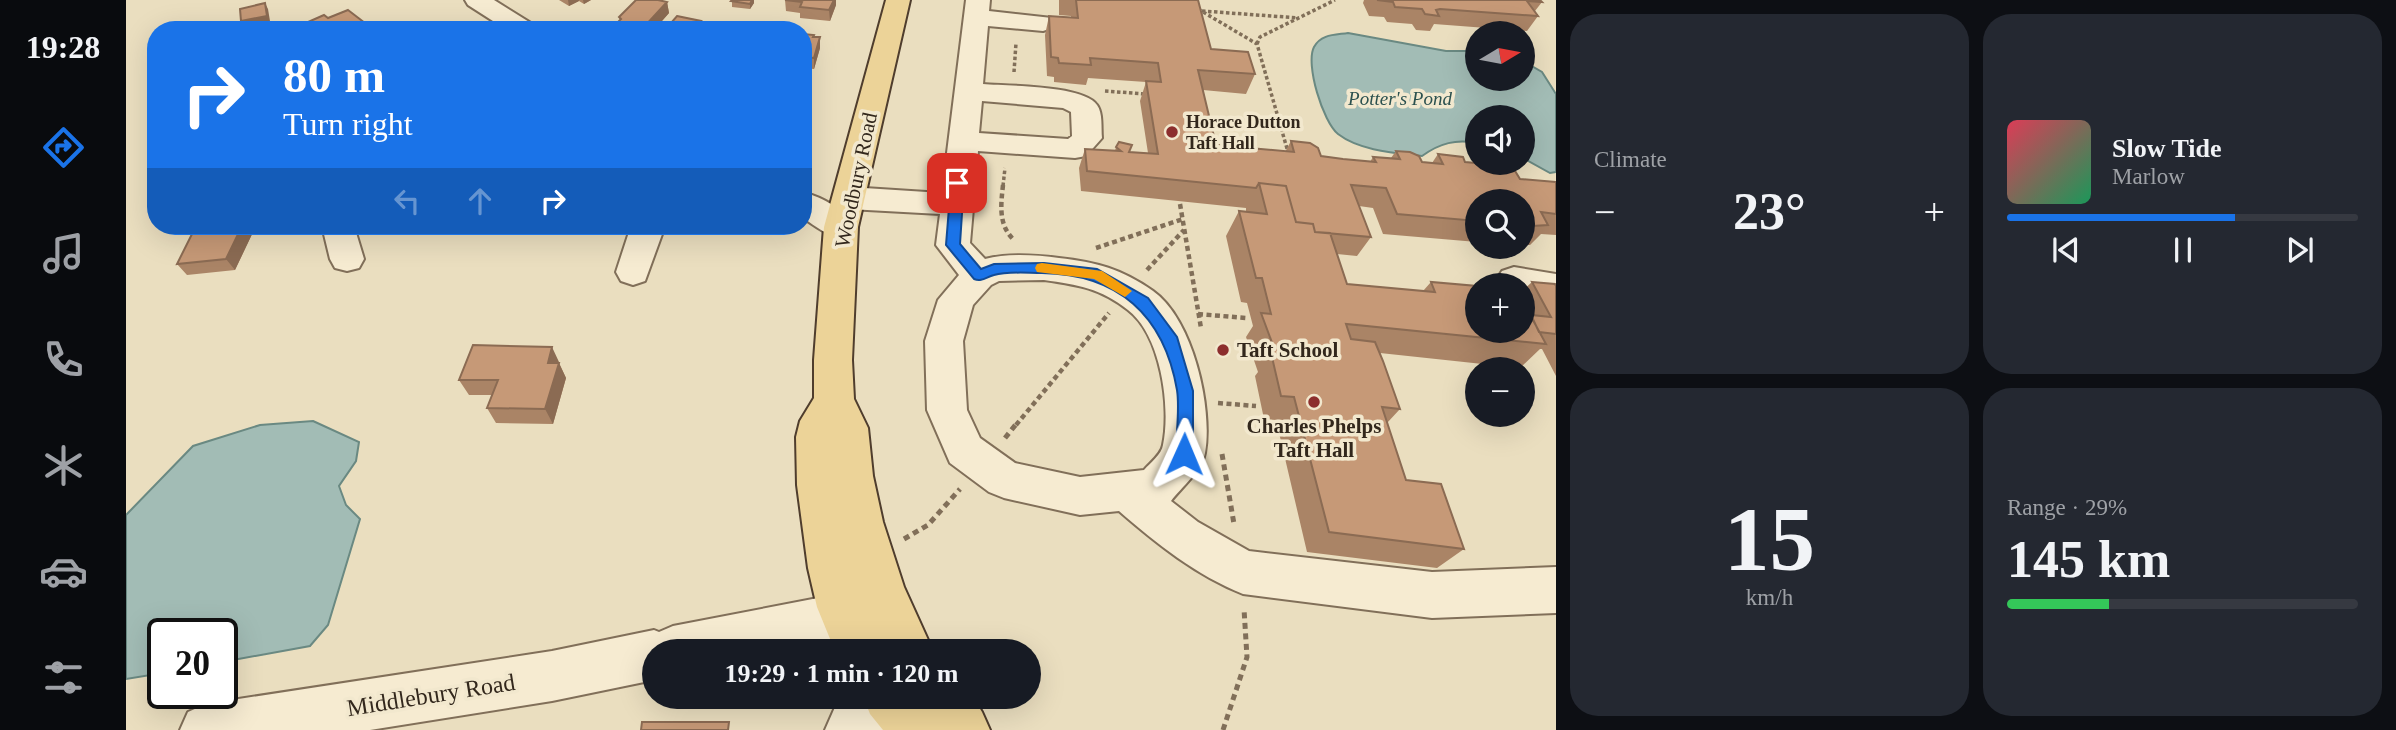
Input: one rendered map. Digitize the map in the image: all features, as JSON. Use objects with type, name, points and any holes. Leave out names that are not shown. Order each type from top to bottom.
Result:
[{"type":"main road","name":"Woodbury Road","points":[[888,639],[864,625],[829,560],[820,498],[820,423],[826,411],[834,405],[833,360],[845,212],[898,0]]},
{"type":"main road","points":[[899,709],[916,730]]},
{"type":"main road","points":[[949,709],[964,730]]},
{"type":"street","points":[[477,0],[511,21]]},
{"type":"street","points":[[979,276],[953,245],[955,204],[977,9],[1030,22]]},
{"type":"street","points":[[962,141],[1075,149],[1087,138],[1085,108],[1069,100],[968,91]]},
{"type":"street","points":[[812,205],[845,212],[955,204]]},
{"type":"street","points":[[340,235],[347,259]]},
{"type":"street","points":[[633,272],[645,235]]},
{"type":"street","points":[[1044,268],[1097,275],[1126,292],[1143,302],[1169,337],[1185,391],[1184,454],[1155,488],[1080,496],[1004,480],[965,450],[947,410],[944,341],[956,300],[979,276],[994,269],[1044,268]]},
{"type":"street","points":[[1535,284],[1556,287]]},
{"type":"street","points":[[1127,491],[1182,537],[1242,572],[1432,595],[1556,590]]},
{"type":"street","points":[[761,639],[864,625]]},
{"type":"street","name":"Middlebury Road","points":[[206,730],[552,676],[642,657]]},
{"type":"street","points":[[851,730],[867,709]]},
{"type":"path","points":[[1320,0],[1323,6]]},
{"type":"path","points":[[1291,162],[1257,44],[1260,37],[1335,0]]},
{"type":"path","points":[[1192,6],[1257,44]]},
{"type":"path","points":[[1202,11],[1299,18]]},
{"type":"path","points":[[1013,94],[1030,22]]},
{"type":"path","points":[[1006,144],[1002,223],[1009,237],[1018,241]]},
{"type":"path","points":[[1180,204],[1203,339]]},
{"type":"path","points":[[1089,251],[1183,219]]},
{"type":"path","points":[[896,541],[913,536],[931,521],[983,464],[1126,292],[1184,229]]},
{"type":"path","points":[[1188,313],[1246,318]]},
{"type":"path","points":[[1216,414],[1214,403],[1256,406]]},
{"type":"path","points":[[1221,448],[1242,572],[1247,657],[1223,730]]},
{"type":"water","name":"Potter's Pond","points":[[1348,33],[1446,51],[1465,51],[1465,91],[1535,91],[1535,68],[1542,72],[1556,94],[1556,172],[1550,173],[1535,165],[1535,105],[1465,105],[1465,142],[1448,143],[1422,156],[1367,148],[1347,140],[1332,128],[1321,106],[1314,79],[1314,47],[1329,36]]},
{"type":"water","points":[[313,421],[359,442],[356,461],[339,486],[346,505],[360,519],[328,625],[310,646],[238,659],[238,618],[147,618],[147,676],[126,679],[126,515],[193,446],[260,425]]},
{"type":"building","points":[[636,0],[667,2],[650,21],[619,21],[619,17]]},
{"type":"building","points":[[732,0],[752,0],[750,4]]},
{"type":"building","points":[[785,0],[834,0],[829,10],[800,7],[802,2]]},
{"type":"building","points":[[1076,0],[1198,0],[1211,49],[1248,52],[1255,74],[1198,70],[1216,145],[1294,152],[1291,141],[1310,143],[1318,148],[1321,156],[1376,162],[1373,157],[1400,159],[1396,151],[1410,152],[1419,156],[1422,162],[1443,164],[1438,154],[1463,157],[1465,175],[1518,175],[1520,179],[1556,182],[1556,214],[1541,212],[1548,225],[1535,226],[1535,189],[1465,189],[1465,220],[1397,214],[1386,188],[1351,185],[1371,237],[1315,232],[1313,224],[1296,222],[1286,186],[1259,183],[1256,188],[1087,171],[1085,149],[1121,151],[1116,147],[1119,142],[1132,145],[1129,152],[1158,154],[1146,81],[1161,82],[1158,63],[1090,58],[1091,65],[1059,63],[1058,58],[1051,57],[1049,16],[1078,18]]},
{"type":"building","points":[[1377,0],[1540,0],[1542,2],[1527,1],[1538,16],[1440,9],[1436,10],[1439,16],[1425,14],[1422,9],[1395,7],[1393,2]]},
{"type":"building","points":[[265,3],[267,16],[241,21],[240,9]]},
{"type":"building","points":[[348,10],[362,21],[310,21],[324,15],[328,18]]},
{"type":"building","points":[[677,16],[701,21],[673,21]]},
{"type":"building","points":[[812,35],[820,37],[812,58]]},
{"type":"building","name":"Charles Phelps Taft Hall","points":[[1259,183],[1286,186],[1296,222],[1313,224],[1315,232],[1330,233],[1347,284],[1435,292],[1431,282],[1465,285],[1465,336],[1346,324],[1351,339],[1375,342],[1383,361],[1400,409],[1382,407],[1406,480],[1441,484],[1464,549],[1329,532],[1294,397],[1281,396],[1271,353],[1274,348],[1261,313],[1271,314],[1262,278],[1256,278],[1239,211],[1267,214]]},
{"type":"building","points":[[192,235],[238,235],[226,259],[177,264]]},
{"type":"building","points":[[1535,282],[1556,286],[1556,334],[1539,332],[1535,315],[1551,317],[1535,288]]},
{"type":"building","name":"Charles Phelps Taft Hall","points":[[1535,324],[1546,344],[1535,343]]},
{"type":"building","points":[[473,345],[552,347],[548,363],[559,363],[545,409],[487,408],[498,380],[459,380]]},
{"type":"building","points":[[642,722],[729,722],[728,730],[641,730]]},
{"type":"slow traffic","points":[[1042,268],[1097,275],[1125,291]]},
{"type":"place","name":"Horace Dutton Taft Hall","points":[[1172,132]]},
{"type":"place","name":"Taft School","points":[[1223,350]]},
{"type":"place","name":"Charles Phelps Taft Hall","points":[[1314,402]]},
{"type":"route","points":[[957,183],[953,245],[979,276],[994,269],[1044,268],[1097,275],[1143,302],[1169,337],[1185,391],[1184,454]]}]
